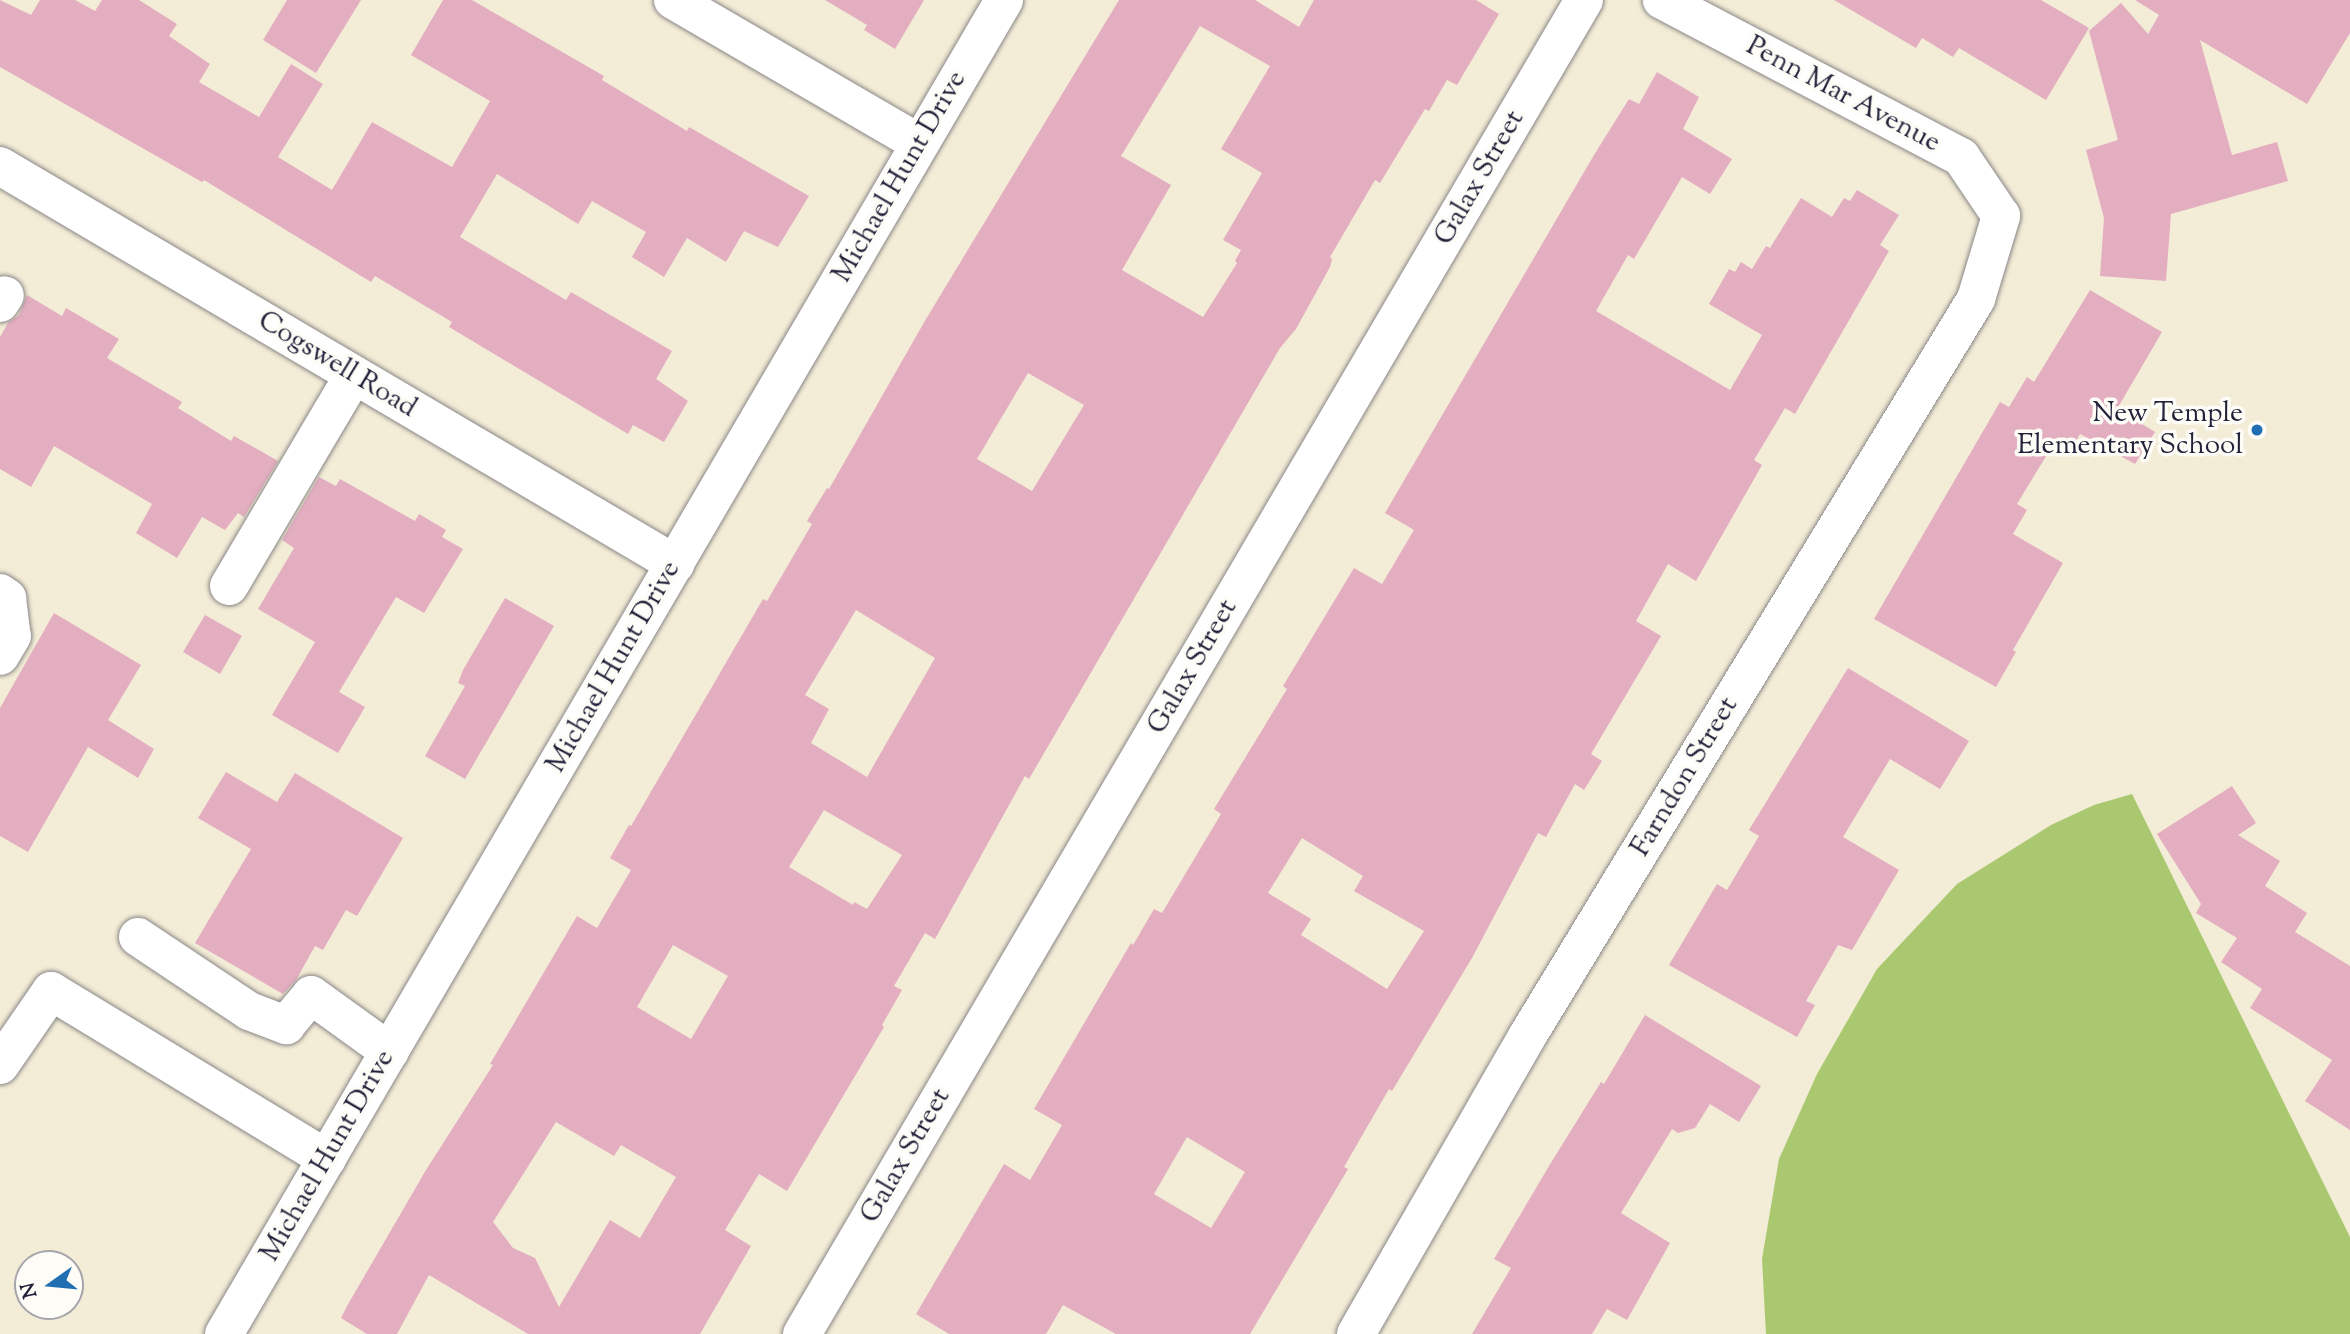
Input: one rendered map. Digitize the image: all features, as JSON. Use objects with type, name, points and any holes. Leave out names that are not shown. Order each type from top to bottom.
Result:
[{"type":"street","points":[[673,0],[919,143]]},
{"type":"street","name":"Michael Hunt Drive","points":[[224,1334],[1004,0]]},
{"type":"street","name":"Galax Street","points":[[802,1334],[1584,0]]},
{"type":"street","name":"Penn Mar Avenue","points":[[1661,0],[1961,157],[2001,216]]},
{"type":"street","name":"Cogswell Road","points":[[0,166],[675,564]]},
{"type":"street","name":"Farndon Street","points":[[1356,1334],[1528,1034],[1976,299],[2001,216]]},
{"type":"street","points":[[229,586],[354,375]]},
{"type":"street","points":[[0,593],[7,598],[12,636],[0,656]]},
{"type":"street","points":[[138,937],[249,1011],[286,1025],[311,995],[390,1052]]},
{"type":"street","points":[[0,1065],[51,990],[327,1159]]},
{"type":"green space","points":[[2132,794],[2350,1237],[2350,1334],[1766,1334],[1762,1259],[1779,1159],[1817,1074],[1877,969],[1957,884],[2051,825],[2094,805]]},
{"type":"building","points":[[0,0],[31,15],[40,0],[75,0],[95,11],[102,0],[139,0],[177,24],[169,36],[210,64],[199,82],[259,117],[291,64],[323,84],[278,157],[332,190],[372,122],[452,167],[490,101],[411,55],[443,0],[472,0],[604,76],[602,80],[687,131],[689,127],[809,196],[778,247],[744,231],[726,262],[687,238],[664,277],[632,257],[646,232],[592,201],[578,224],[497,174],[460,237],[566,300],[571,292],[672,351],[656,379],[688,401],[664,442],[633,425],[628,434],[449,327],[452,322],[375,276],[371,282],[204,180],[202,182],[0,67]]},
{"type":"building","points":[[287,0],[361,0],[316,73],[263,40]]},
{"type":"building","points":[[825,0],[924,0],[895,49],[864,30],[867,25]]},
{"type":"building","points":[[1119,0],[1255,0],[1299,27],[1314,0],[1476,0],[1499,14],[1457,85],[1447,80],[1429,111],[1425,109],[1380,183],[1375,180],[1330,257],[1330,267],[1296,329],[1280,348],[1029,779],[1025,776],[935,939],[925,933],[894,986],[902,990],[882,1025],[884,1027],[787,1191],[759,1174],[725,1230],[751,1246],[700,1334],[528,1334],[429,1275],[397,1334],[367,1334],[341,1318],[347,1306],[426,1170],[493,1065],[490,1064],[577,916],[597,928],[631,870],[610,858],[763,599],[767,601],[812,524],[807,521],[827,488],[829,489],[926,319]],"holes":[[[1200,26],[1270,66],[1221,149],[1262,173],[1223,240],[1241,250],[1235,261],[1237,263],[1203,317],[1122,270],[1171,185],[1121,156]],[[1028,373],[1084,405],[1032,491],[977,459]],[[856,610],[935,658],[867,777],[811,743],[829,709],[805,695]],[[824,810],[902,855],[867,909],[854,902],[853,905],[789,867]],[[673,945],[728,976],[691,1039],[637,1007]],[[556,1122],[614,1156],[621,1145],[676,1177],[640,1238],[610,1220],[559,1307],[535,1258],[513,1248],[493,1222]]]},
{"type":"building","points":[[1834,0],[2041,0],[2089,28],[2046,100],[1959,48],[1953,57],[1922,38],[1916,48]]},
{"type":"building","points":[[2135,0],[2350,0],[2350,33],[2307,104],[2200,40],[2232,155],[2277,142],[2288,181],[2171,214],[2166,281],[2100,276],[2104,218],[2086,150],[2118,140],[2089,31],[2121,3],[2148,34],[2159,15]]},
{"type":"building","points":[[1657,72],[1699,97],[1683,129],[1732,159],[1710,194],[1682,177],[1634,259],[1628,255],[1596,311],[1730,390],[1762,335],[1709,304],[1729,269],[1735,272],[1741,262],[1752,269],[1766,246],[1770,248],[1801,198],[1832,217],[1844,198],[1850,201],[1857,190],[1899,215],[1880,245],[1889,251],[1795,414],[1785,408],[1754,460],[1762,465],[1696,581],[1668,564],[1636,621],[1661,636],[1591,754],[1602,761],[1584,790],[1575,784],[1546,837],[1538,833],[1472,958],[1392,1091],[1389,1089],[1344,1167],[1348,1169],[1250,1334],[1116,1334],[1063,1305],[1046,1334],[949,1334],[916,1314],[1004,1164],[1030,1180],[1062,1125],[1034,1109],[1131,943],[1133,945],[1154,909],[1162,913],[1221,814],[1214,809],[1287,689],[1283,686],[1354,568],[1382,584],[1414,530],[1385,513],[1594,155],[1629,99],[1639,104]],"holes":[[[1302,838],[1363,876],[1354,891],[1424,931],[1387,989],[1301,935],[1311,919],[1268,893]],[[1187,1137],[1245,1172],[1211,1228],[1154,1194]]]},
{"type":"building","points":[[2090,290],[2162,332],[2117,409],[2155,432],[2135,464],[2080,434],[2073,447],[2061,440],[2058,445],[2054,443],[2017,504],[2027,510],[2013,534],[2063,563],[2013,650],[2016,652],[1996,687],[1874,619],[2000,402],[2009,407],[2027,377],[2034,382]]},
{"type":"building","points":[[27,295],[62,316],[66,308],[119,339],[107,358],[182,402],[178,408],[231,441],[234,436],[278,461],[244,517],[238,513],[225,530],[202,517],[177,558],[136,533],[152,504],[54,446],[31,487],[0,469],[0,337],[8,323],[19,315]]},
{"type":"building","points":[[319,477],[336,486],[340,479],[415,521],[419,514],[446,530],[442,537],[463,549],[424,613],[396,597],[339,692],[365,707],[338,753],[272,715],[315,642],[258,609],[294,548],[282,540]]},
{"type":"building","points":[[505,598],[554,626],[465,779],[425,756],[465,686],[458,683],[463,670]]},
{"type":"building","points":[[54,613],[141,665],[108,720],[154,749],[138,778],[88,747],[28,852],[0,836],[0,708]]},
{"type":"building","points":[[205,615],[242,636],[220,674],[183,652]]},
{"type":"building","points":[[1848,668],[1969,741],[1940,789],[1890,759],[1843,837],[1899,870],[1852,950],[1838,945],[1806,1001],[1815,1005],[1797,1037],[1669,965],[1717,884],[1727,890],[1759,836],[1749,830]]},
{"type":"building","points":[[226,772],[277,802],[295,773],[403,838],[357,916],[346,910],[323,950],[315,946],[296,980],[283,994],[195,943],[251,849],[198,818]]},
{"type":"building","points":[[2232,786],[2256,823],[2238,835],[2280,861],[2265,886],[2307,913],[2295,932],[2350,966],[2350,1130],[2305,1101],[2332,1060],[2250,1008],[2262,989],[2221,962],[2237,938],[2196,913],[2201,904],[2157,834]]},
{"type":"building","points":[[1645,1015],[1761,1086],[1739,1122],[1710,1104],[1695,1128],[1678,1133],[1672,1129],[1621,1213],[1670,1243],[1627,1320],[1607,1309],[1592,1334],[1472,1334],[1511,1268],[1494,1259],[1549,1166],[1601,1082],[1604,1084]]},
{"type":"place","name":"New Temple Elementary School","points":[[2257,430]]}]
